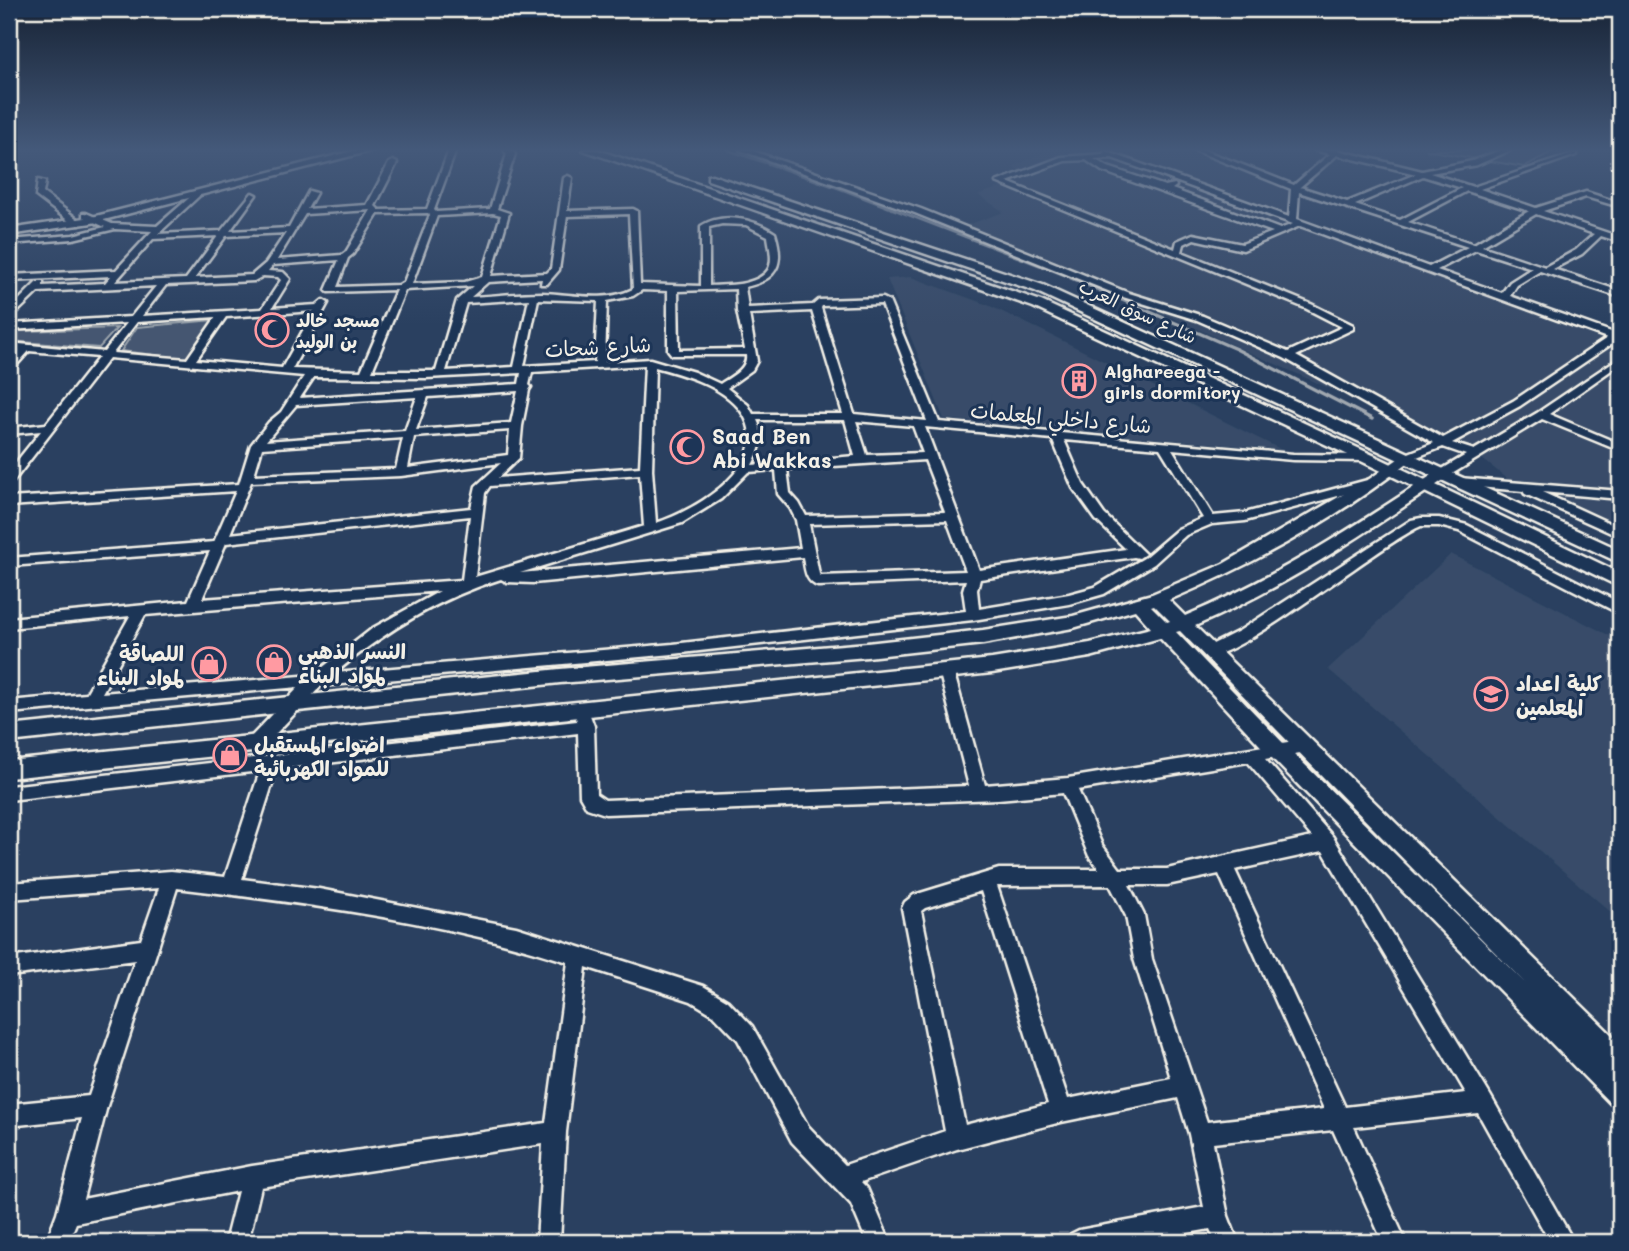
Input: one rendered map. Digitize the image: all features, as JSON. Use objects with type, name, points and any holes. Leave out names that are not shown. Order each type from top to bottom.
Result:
[{"type":"main road","points":[[89,217],[122,208]]},
{"type":"main road","points":[[9,232],[129,208]]},
{"type":"main road","points":[[758,208],[1037,304],[1367,458],[1620,581]]},
{"type":"main road","name":"شارع سوق العرب","points":[[808,208],[1039,288],[1620,557]]},
{"type":"main road","points":[[9,226],[73,220]]},
{"type":"street","points":[[58,208],[73,220]]},
{"type":"street","points":[[107,286],[180,208]]},
{"type":"street","points":[[188,282],[243,208]]},
{"type":"street","points":[[262,273],[304,208]]},
{"type":"street","points":[[365,375],[405,285],[433,208]]},
{"type":"street","points":[[468,584],[479,493],[513,458],[516,426],[526,387],[523,371],[537,297],[547,276],[555,270],[564,208]]},
{"type":"street","points":[[908,208],[975,232],[1126,295],[1200,318],[1288,356],[1374,407],[1445,444],[1477,455]]},
{"type":"street","points":[[1068,208],[1308,306],[1350,327],[1288,356]]},
{"type":"street","points":[[1216,208],[1281,233]]},
{"type":"street","points":[[1259,208],[1427,271],[1618,336]]},
{"type":"street","points":[[1295,208],[1295,222]]},
{"type":"street","points":[[1358,208],[1620,294]]},
{"type":"street","points":[[1400,223],[1429,208]]},
{"type":"street","points":[[1523,208],[1620,240]]},
{"type":"street","points":[[1427,271],[1544,208]]},
{"type":"street","points":[[270,263],[344,257],[349,254],[373,210]]},
{"type":"street","points":[[302,212],[493,211],[505,214],[486,279],[462,300],[440,374]]},
{"type":"street","points":[[462,300],[603,298],[626,296],[636,292],[633,211],[563,214]]},
{"type":"street","points":[[89,217],[114,227]]},
{"type":"street","points":[[636,287],[673,287],[705,287],[740,287],[764,279],[774,266],[772,234],[751,224],[727,219],[709,224],[703,229],[705,287]]},
{"type":"street","points":[[1178,253],[1181,243],[1193,236],[1243,247],[1267,234],[1281,233],[1295,222]]},
{"type":"street","points":[[9,242],[73,237],[114,227],[159,228]]},
{"type":"street","points":[[1505,298],[1510,288],[1526,274],[1579,252],[1602,234],[1620,227]]},
{"type":"street","points":[[152,237],[290,230]]},
{"type":"street","points":[[285,372],[331,290],[344,257]]},
{"type":"street","points":[[9,278],[119,273]]},
{"type":"street","points":[[34,289],[242,280],[262,273],[280,274],[286,279],[265,312]]},
{"type":"street","points":[[331,290],[405,285],[466,285],[486,279],[547,276]]},
{"type":"street","points":[[10,313],[47,277]]},
{"type":"street","points":[[9,480],[162,284]]},
{"type":"street","points":[[673,287],[673,350],[676,353],[751,352]]},
{"type":"street","points":[[722,387],[748,368],[752,361],[740,287]]},
{"type":"street","points":[[600,364],[603,298]]},
{"type":"street","points":[[862,459],[816,308],[819,303],[876,299],[886,303],[935,426]]},
{"type":"street","points":[[9,327],[320,308]]},
{"type":"street","points":[[742,311],[816,308]]},
{"type":"street","points":[[190,362],[222,315]]},
{"type":"street","points":[[9,707],[313,681],[673,657],[867,650],[983,637],[1073,622],[1147,600],[1229,568],[1373,482],[1405,458],[1445,444],[1530,397],[1618,336]]},
{"type":"street","name":"شارع شحات","points":[[9,346],[108,353],[311,374],[440,374],[650,362],[697,374],[722,387],[738,400],[751,417]]},
{"type":"street","points":[[9,367],[27,347]]},
{"type":"street","points":[[1451,478],[1477,455],[1620,360]]},
{"type":"street","points":[[650,362],[646,470],[650,529]]},
{"type":"street","points":[[193,605],[245,483],[257,445],[272,424],[285,414],[311,374]]},
{"type":"street","points":[[294,402],[526,387]]},
{"type":"street","points":[[401,472],[408,435],[423,395]]},
{"type":"street","points":[[1541,415],[1620,448]]},
{"type":"street","points":[[255,744],[313,681],[381,628],[435,598],[468,584],[650,529],[696,510],[716,497],[746,469],[756,452],[758,435],[751,417]]},
{"type":"street","name":"شارع داخلي المعلمات","points":[[751,417],[849,417],[1293,457],[1367,458]]},
{"type":"street","points":[[918,424],[974,575],[970,590],[973,615]]},
{"type":"street","points":[[257,445],[516,426]]},
{"type":"street","points":[[9,431],[50,427]]},
{"type":"street","points":[[1057,436],[1077,485],[1100,517],[1149,561]]},
{"type":"street","points":[[1164,446],[1210,520]]},
{"type":"street","points":[[746,469],[929,456]]},
{"type":"street","points":[[9,502],[401,472],[513,458]]},
{"type":"street","points":[[781,466],[784,494],[795,506],[802,520],[813,575],[818,581],[974,575],[1136,552]]},
{"type":"street","points":[[488,482],[646,470]]},
{"type":"street","points":[[9,793],[271,762],[993,665],[1086,650],[1173,626],[1233,602],[1277,579],[1425,486],[1451,478],[1620,495]]},
{"type":"street","points":[[9,734],[673,657],[1069,599],[1099,591],[1149,561],[1182,532],[1210,520],[1245,517],[1373,482]]},
{"type":"street","points":[[1518,486],[1620,533]]},
{"type":"street","points":[[9,562],[221,542],[478,511]]},
{"type":"street","points":[[802,520],[950,516]]},
{"type":"street","points":[[1210,652],[1244,635],[1415,523],[1425,521],[1463,528],[1620,609]]},
{"type":"street","points":[[498,576],[533,578],[809,552]]},
{"type":"street","points":[[9,624],[193,605],[468,584]]},
{"type":"street","points":[[1147,600],[1173,626],[1278,751],[1620,1095]]},
{"type":"street","points":[[90,701],[140,611]]},
{"type":"street","points":[[1173,626],[1210,652],[1620,1061]]},
{"type":"street","points":[[946,670],[979,792]]},
{"type":"street","points":[[584,718],[588,796],[593,803],[605,807],[979,792],[1068,785],[1306,746]]},
{"type":"street","points":[[9,770],[255,744],[584,718]]},
{"type":"street","points":[[1251,754],[1327,842],[1483,1102],[1563,1242]]},
{"type":"street","points":[[231,886],[271,762]]},
{"type":"street","points":[[1068,785],[1095,850],[1115,876],[1135,915],[1143,959],[1170,1035],[1182,1082],[1200,1134],[1217,1216],[1227,1242]]},
{"type":"street","points":[[957,1138],[911,908],[920,901],[999,877],[1167,877],[1327,842]]},
{"type":"street","points":[[1224,865],[1395,1242]]},
{"type":"street","points":[[57,1242],[68,1213],[96,1106],[171,879]]},
{"type":"street","points":[[9,891],[171,879],[319,897],[516,936],[696,993],[721,1008],[745,1033],[800,1134],[859,1196],[878,1242]]},
{"type":"street","points":[[987,881],[1061,1111]]},
{"type":"street","points":[[9,967],[146,950]]},
{"type":"street","points":[[549,1242],[555,1132],[578,956]]},
{"type":"street","points":[[842,1177],[957,1138],[1061,1111],[1176,1088],[1182,1082]]},
{"type":"street","points":[[1200,1134],[1483,1102]]},
{"type":"street","points":[[9,1115],[96,1106]]},
{"type":"street","points":[[68,1213],[252,1177],[555,1132]]},
{"type":"street","points":[[237,1242],[252,1177]]},
{"type":"street","points":[[1079,1242],[1217,1216]]},
{"type":"shaded area","points":[[998,208],[1294,208],[1293,219],[1614,337],[1620,333],[1620,533],[1518,487],[1477,455],[967,225],[1004,212]]},
{"type":"shaded area","points":[[911,277],[988,305],[1282,450],[944,419],[887,279]]},
{"type":"shaded area","points":[[214,320],[188,359],[121,351],[137,327]]},
{"type":"shaded area","points":[[117,328],[99,348],[9,341],[9,333],[21,331]]},
{"type":"shaded area","points":[[1451,554],[1620,641],[1620,920],[1328,669]]},
{"type":"waterway","points":[[891,208],[1075,279]]},
{"type":"waterway","points":[[1071,278],[1236,349],[1372,419]]},
{"type":"place","name":"مسجد خالد بن الوليد","points":[[272,330]]},
{"type":"place","name":"Alghareega - girls dormitory","points":[[1079,381]]},
{"type":"place","name":"Saad Ben Abi Wakkas","points":[[687,447]]},
{"type":"place","name":"النسر الذهبي لمواد البناء","points":[[274,662]]},
{"type":"place","name":"اللصاقة لمواد البناء","points":[[209,664]]},
{"type":"place","name":"كلية اعداد المعلمين","points":[[1491,694]]},
{"type":"place","name":"اضواء المستقبل للمواد الكهربائية","points":[[230,755]]}]
